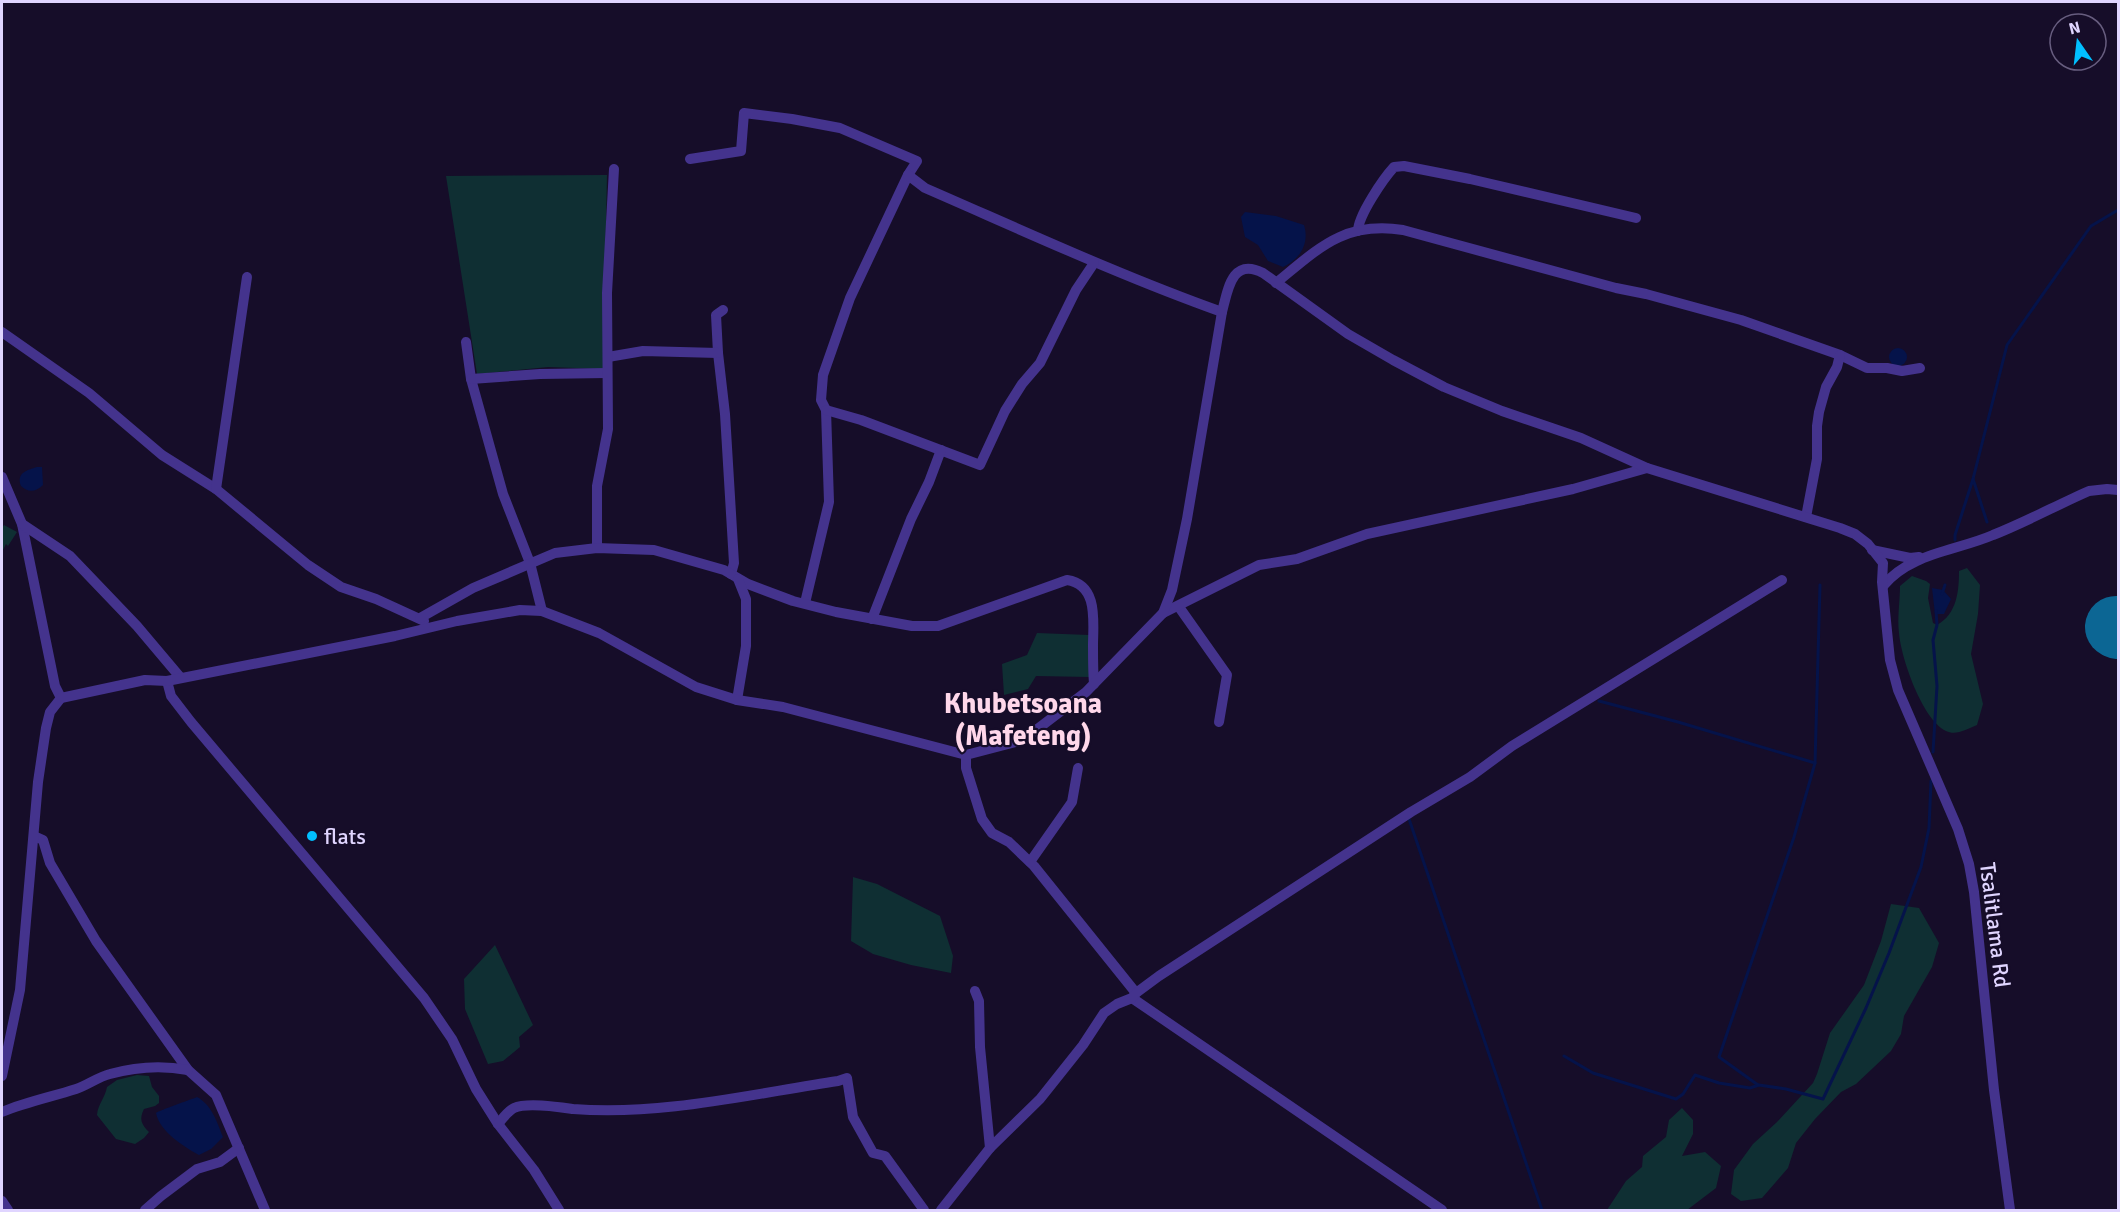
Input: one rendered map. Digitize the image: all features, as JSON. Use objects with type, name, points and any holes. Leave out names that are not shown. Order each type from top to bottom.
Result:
[{"type":"street","points":[[690,159],[741,151],[744,113],[840,128],[916,161],[850,298],[823,375],[820,400],[826,410],[829,502],[805,603]]},
{"type":"street","points":[[1358,231],[1358,224],[1377,190],[1394,167],[1404,166],[1470,179],[1635,218]]},
{"type":"street","points":[[597,548],[597,486],[608,429],[607,292],[614,169]]},
{"type":"street","points":[[908,174],[925,188],[1094,263],[1154,288],[1222,312]]},
{"type":"street","points":[[1276,283],[1326,242],[1358,231],[1381,227],[1403,230],[1741,320],[1840,355],[1867,368],[1902,371],[1920,368]]},
{"type":"street","points":[[826,410],[861,420],[980,465],[1005,411],[1040,363],[1076,290],[1094,263]]},
{"type":"street","points":[[2,1076],[20,990],[33,836],[46,728],[51,712],[61,698],[145,680],[167,681],[520,610],[542,611],[598,633],[696,687],[737,700],[783,707],[966,755],[1023,740],[1094,684],[1163,613],[1172,590],[1229,282],[1244,268],[1253,268],[1348,334],[1444,387],[1502,411],[1581,438],[1647,468],[1855,534],[1892,564],[1924,557],[1991,536],[2090,490],[2118,490]]},
{"type":"street","points":[[216,489],[247,277]]},
{"type":"street","points":[[723,310],[716,315],[735,576],[746,599],[747,646],[737,700]]},
{"type":"street","points":[[2,332],[89,393],[162,454],[216,489],[298,558],[341,587],[420,618],[432,627]]},
{"type":"street","points":[[466,342],[471,379],[506,501],[530,563],[542,611]]},
{"type":"street","points":[[608,357],[643,351],[718,353]]},
{"type":"street","points":[[1806,517],[1817,459],[1816,426],[1826,387],[1837,367],[1840,355]]},
{"type":"street","points":[[471,379],[540,374],[608,373]]},
{"type":"street","points":[[872,619],[941,450]]},
{"type":"street","points":[[1163,613],[1259,565],[1297,560],[1367,534],[1573,489],[1647,468]]},
{"type":"street","points":[[2,477],[22,524],[55,686],[61,698]]},
{"type":"street","points":[[22,524],[70,556],[137,626],[180,677]]},
{"type":"street","points":[[420,618],[473,588],[555,553],[597,548],[654,550],[724,570],[793,601],[836,612],[912,626],[939,626],[1067,579],[1086,589],[1092,602],[1094,684]]},
{"type":"street","name":"Tsalitlama Rd","points":[[1892,564],[1883,586],[1890,660],[1898,690],[1958,830],[1969,864],[2010,1210]]},
{"type":"street","points":[[941,1210],[990,1148],[1040,1099],[1083,1045],[1104,1013],[1411,812],[1470,777],[1512,746],[1782,580]]},
{"type":"street","points":[[1179,607],[1227,675],[1219,722]]},
{"type":"street","points":[[167,681],[171,696],[191,722],[423,998],[452,1039],[476,1089],[498,1124],[534,1170],[558,1210]]},
{"type":"street","points":[[966,755],[966,768],[982,819],[992,833],[1009,842],[1030,862],[1134,995],[1442,1210]]},
{"type":"street","points":[[1030,862],[1072,802],[1078,768]]},
{"type":"street","points":[[33,836],[43,840],[50,863],[96,942],[188,1070],[216,1095],[265,1210]]},
{"type":"street","points":[[975,991],[979,1001],[980,1047],[990,1148]]},
{"type":"street","points":[[2,1112],[79,1088],[108,1074],[138,1068],[171,1066],[188,1070]]},
{"type":"street","points":[[498,1124],[506,1113],[516,1107],[545,1106],[595,1111],[636,1110],[718,1101],[847,1078],[853,1117],[873,1153],[885,1156],[924,1210]]},
{"type":"street","points":[[145,1210],[197,1169],[220,1162],[239,1148]]},
{"type":"street","points":[[2,1201],[8,1210]]},
{"type":"green space","points":[[607,175],[603,369],[548,367],[477,374],[446,176]]},
{"type":"green space","points":[[4,525],[17,532],[2,552],[2,528]]},
{"type":"green space","points":[[1967,568],[1980,585],[1971,654],[1983,704],[1977,725],[1954,733],[1946,731],[1929,714],[1908,672],[1899,633],[1900,586],[1912,576],[1930,584],[1928,598],[1933,623],[1937,625],[1949,615],[1953,608],[1959,571]]},
{"type":"green space","points":[[1037,633],[1089,635],[1090,677],[1036,676],[1028,689],[1004,695],[1002,664],[1027,655]]},
{"type":"green space","points":[[853,877],[877,884],[940,916],[953,956],[951,973],[873,954],[851,941]]},
{"type":"green space","points":[[1891,904],[1919,908],[1939,943],[1932,967],[1904,1016],[1901,1034],[1891,1051],[1856,1084],[1841,1092],[1815,1119],[1796,1143],[1788,1168],[1762,1198],[1741,1201],[1731,1194],[1734,1170],[1753,1144],[1813,1083],[1830,1033],[1864,985],[1881,941]]},
{"type":"green space","points":[[495,945],[533,1025],[519,1037],[520,1047],[503,1061],[488,1064],[465,1009],[464,979]]},
{"type":"green space","points":[[137,1075],[149,1076],[152,1087],[159,1096],[159,1103],[144,1109],[142,1121],[149,1132],[135,1144],[116,1139],[97,1115],[107,1087],[117,1080]]},
{"type":"green space","points":[[1682,1108],[1693,1120],[1693,1134],[1682,1156],[1705,1152],[1721,1166],[1716,1188],[1687,1210],[1607,1210],[1626,1181],[1642,1167],[1643,1156],[1666,1137],[1669,1120]]},
{"type":"shaded area","points":[[1245,212],[1276,216],[1304,225],[1306,239],[1298,256],[1283,267],[1268,261],[1258,245],[1245,237],[1241,217]]},
{"type":"shaded area","points":[[1898,348],[1904,351],[1907,357],[1904,363],[1898,366],[1892,363],[1889,357],[1892,351]]},
{"type":"shaded area","points":[[42,467],[43,485],[35,490],[26,490],[21,486],[21,475]]},
{"type":"shaded area","points":[[1932,588],[1943,590],[1951,599],[1944,614],[1935,614]]},
{"type":"shaded area","points":[[197,1097],[210,1109],[223,1137],[211,1149],[199,1155],[179,1143],[167,1132],[156,1113]]},
{"type":"waterway","points":[[1987,522],[1973,479],[2007,345],[2091,226],[2118,210]]},
{"type":"waterway","points":[[1955,540],[1973,479]]},
{"type":"waterway","points":[[1758,1085],[1719,1057],[1794,837],[1815,763],[1820,585]]},
{"type":"waterway","points":[[1942,594],[1945,585]]},
{"type":"waterway","points":[[1933,752],[1937,686],[1933,640],[1937,625],[1936,611]]},
{"type":"waterway","points":[[1599,701],[1815,763]]},
{"type":"waterway","points":[[1564,1056],[1593,1073],[1676,1099],[1683,1094],[1695,1075],[1719,1083],[1750,1088],[1759,1085],[1786,1089],[1823,1099],[1866,1008],[1921,867],[1929,828],[1931,781]]},
{"type":"waterway","points":[[1409,819],[1542,1210]]},
{"type":"place","name":"flats","points":[[312,836]]},
{"type":"district","name":"Khubetsoana (Mafeteng)","points":[[1023,720]]}]
